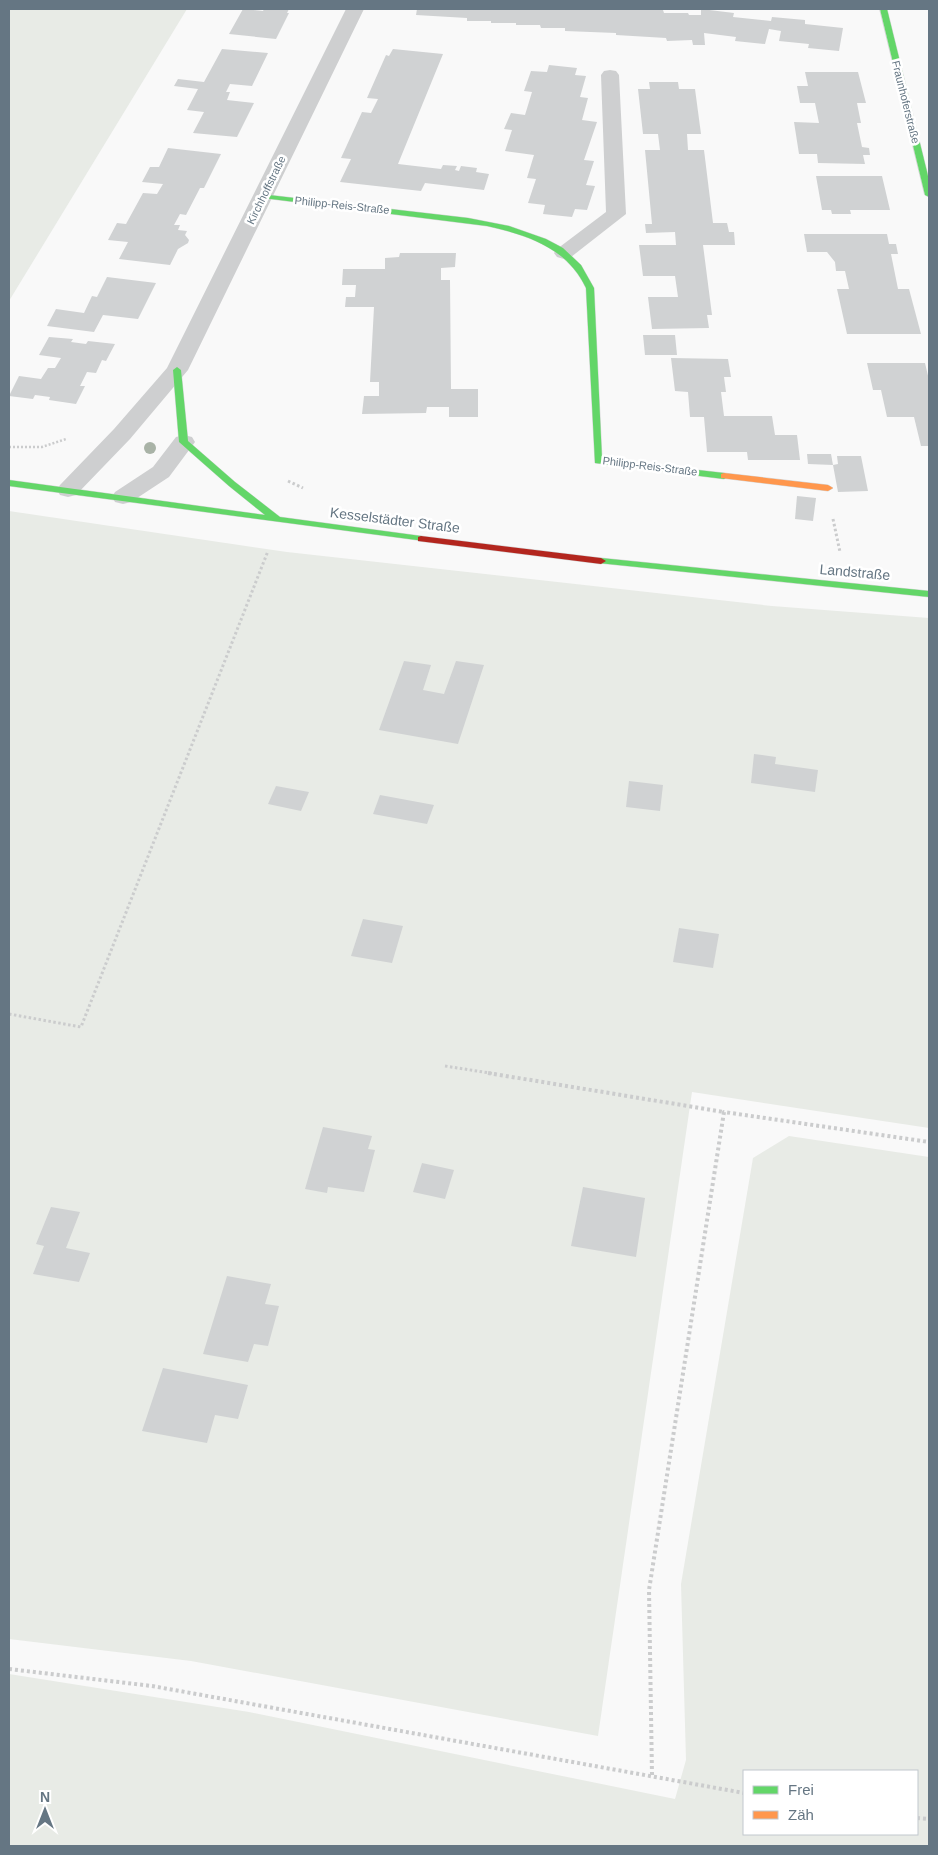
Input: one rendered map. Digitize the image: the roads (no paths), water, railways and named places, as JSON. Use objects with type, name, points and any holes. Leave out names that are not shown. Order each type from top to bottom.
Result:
[{"type":"street","name":"Kirchhoffstraße","points":[[68,490],[122,434],[177,370],[355,9]]},
{"type":"street","name":"Fraunhoferstraße","points":[[883,9],[929,195]]},
{"type":"street","points":[[564,253],[616,214],[610,75]]},
{"type":"street","name":"Philipp-Reis-Straße","points":[[263,196],[481,222],[516,230],[541,240],[564,253],[577,265],[587,279],[590,288],[598,461],[828,488]]},
{"type":"street","points":[[123,497],[161,472],[184,442],[177,370]]},
{"type":"street","points":[[184,442],[232,484],[280,521]]},
{"type":"street","name":"Kesselstädter Straße","points":[[9,483],[123,497],[280,521],[778,581]]},
{"type":"street","name":"Landstraße","points":[[778,581],[929,594]]}]
